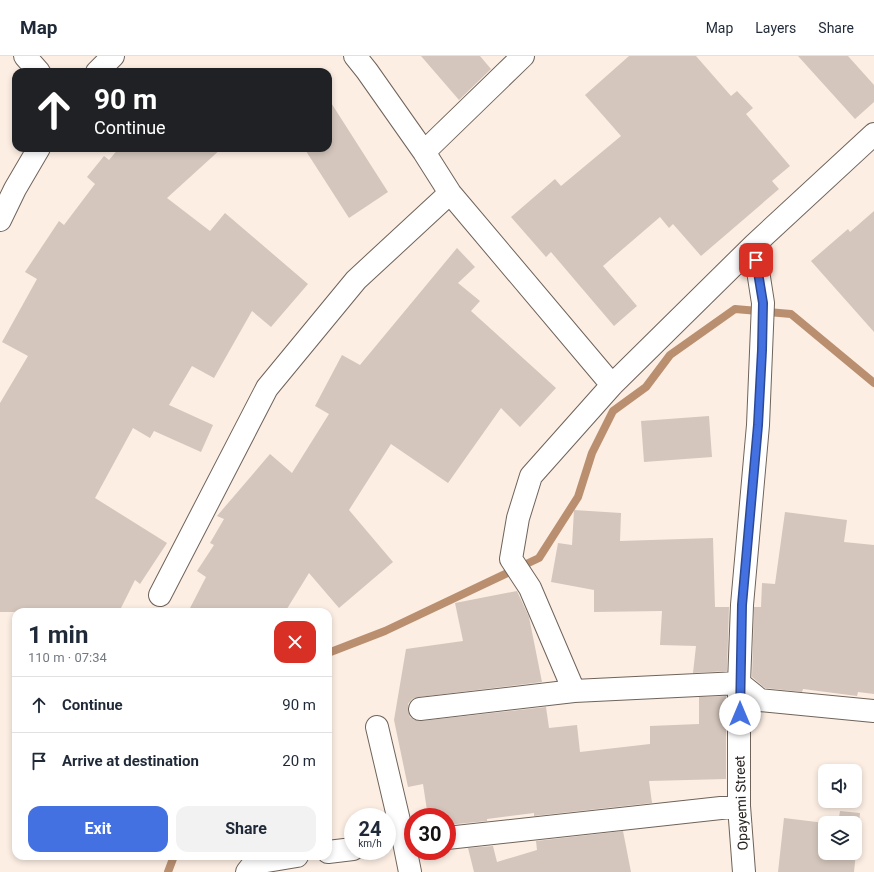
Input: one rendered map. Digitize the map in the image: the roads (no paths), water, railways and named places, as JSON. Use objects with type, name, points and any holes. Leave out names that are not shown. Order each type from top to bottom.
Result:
[{"type":"street","points":[[25,56],[36,68]]},
{"type":"street","points":[[101,68],[114,56]]},
{"type":"street","points":[[355,56],[424,152],[450,193],[612,385]]},
{"type":"street","points":[[424,152],[523,56]]},
{"type":"street","points":[[574,692],[530,588],[511,559],[518,518],[531,476],[612,385],[754,246],[874,134]]},
{"type":"street","points":[[0,220],[15,189],[37,152]]},
{"type":"street","points":[[160,595],[267,388],[356,280],[450,193]]},
{"type":"street","name":"Opayemi Street","points":[[744,872],[740,806],[740,684],[742,605],[758,425],[763,303],[754,246]]},
{"type":"street","points":[[420,709],[574,692],[740,684],[760,700],[874,711]]},
{"type":"street","points":[[377,727],[410,872]]},
{"type":"street","points":[[456,837],[740,806]]},
{"type":"street","points":[[332,852],[344,850]]},
{"type":"street","points":[[247,872],[254,863],[272,860]]},
{"type":"waterway","points":[[332,651],[385,631],[539,558],[578,497],[592,453],[613,411],[646,387],[670,355],[735,309],[791,314],[874,383]]},
{"type":"waterway","points":[[168,872],[172,860]]}]
